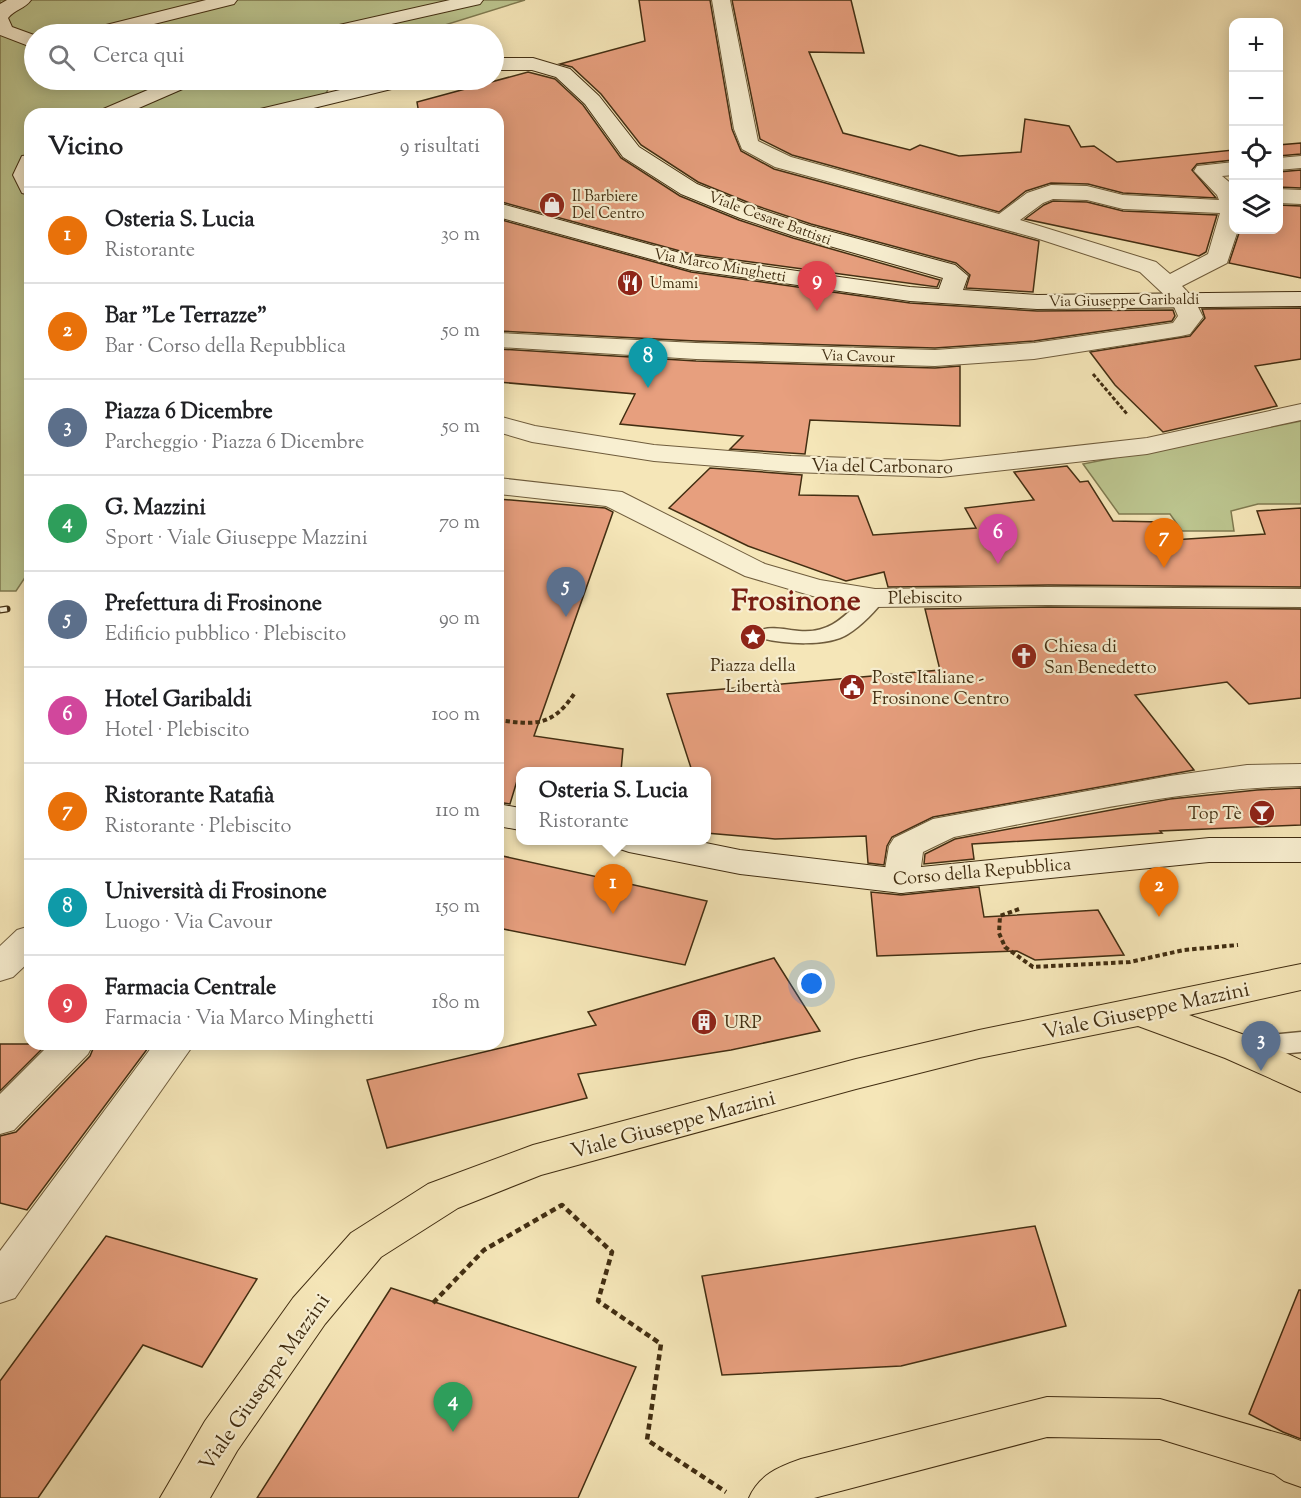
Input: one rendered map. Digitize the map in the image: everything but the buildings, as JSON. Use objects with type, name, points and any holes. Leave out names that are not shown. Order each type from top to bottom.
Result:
[{"type":"main road","name":"Viale Giuseppe Mazzini","points":[[184,1498],[221,1436],[316,1303],[366,1245],[443,1196],[533,1161],[856,1074],[980,1044],[1301,977]]},
{"type":"main road","points":[[1140,1012],[1239,1048],[1301,1077]]},
{"type":"main road","points":[[773,1498],[801,1480],[1047,1417],[1160,1419],[1288,1457],[1301,1466]]},
{"type":"street","points":[[22,0],[7,7],[0,19],[4,30],[24,38]]},
{"type":"street","points":[[133,24],[228,0]]},
{"type":"street","points":[[368,24],[474,0]]},
{"type":"street","points":[[721,0],[744,129],[749,145],[783,162],[1044,233],[1148,267],[1175,292],[1219,258],[1229,213]]},
{"type":"street","name":"Viale Cesare Battisti","points":[[504,64],[533,63],[572,78],[592,100],[631,152],[689,189],[801,231],[947,270],[956,276],[948,298]]},
{"type":"street","points":[[122,108],[164,90]]},
{"type":"street","points":[[288,108],[363,90]]},
{"type":"street","points":[[1283,164],[1301,162]]},
{"type":"street","points":[[1229,168],[1205,171],[1229,197]]},
{"type":"street","points":[[1003,222],[1035,198],[1051,192],[1087,193],[1123,202],[1229,200]]},
{"type":"street","points":[[1283,196],[1301,197]]},
{"type":"street","name":"Via Marco Minghetti","points":[[504,212],[691,263],[948,298]]},
{"type":"street","name":"Via Giuseppe Garibaldi","points":[[948,298],[1037,302],[1175,292],[1301,299]]},
{"type":"street","name":"Via Cavour","points":[[504,340],[696,351],[936,358],[1034,351],[1180,329],[1191,317],[1175,292]]},
{"type":"street","name":"Via del Carbonaro","points":[[504,426],[532,434],[654,453],[791,464],[941,469],[1153,445],[1301,412]]},
{"type":"street","name":"Plebiscito","points":[[504,487],[612,498],[755,570],[816,588],[875,598],[1060,596],[1301,598]]},
{"type":"street","points":[[901,881],[906,846],[945,827],[1170,787],[1247,776],[1301,775]]},
{"type":"street","name":"Corso della Repubblica","points":[[654,845],[740,862],[901,881],[1209,850],[1301,850]]},
{"type":"street","points":[[0,968],[24,945]]},
{"type":"street","points":[[0,1119],[68,1050]]},
{"type":"street","points":[[0,1285],[171,1050]]},
{"type":"lane","points":[[768,634],[808,638],[840,631],[875,598]]},
{"type":"lane","points":[[1239,1048],[1301,1041]]},
{"type":"path","points":[[1069,346],[1153,445]]},
{"type":"path","points":[[504,721],[536,725],[545,722],[566,709],[574,694]]},
{"type":"path","points":[[1021,908],[1000,916],[997,926],[999,936],[1004,947],[1018,960],[1033,967],[1130,962],[1184,950],[1238,945]]},
{"type":"path","points":[[433,1303],[484,1250],[562,1204],[612,1252],[598,1301],[661,1344],[647,1440],[735,1498]]},
{"type":"green space","points":[[0,0],[525,0],[448,24],[24,24],[24,90],[328,90],[318,108],[24,108],[24,579],[16,591],[0,591]]},
{"type":"green space","points":[[1301,421],[1301,504],[1258,504],[1231,511],[1234,531],[1182,531],[1170,514],[1119,514],[1083,464]]},
{"type":"railway","points":[[0,610],[7,609]]},
{"type":"place","name":"Il Barbiere Del Centro","points":[[552,205]]},
{"type":"place","name":"Umami","points":[[630,283]]},
{"type":"place","name":"Farmacia Centrale","points":[[817,311]]},
{"type":"place","name":"Università di Frosinone","points":[[648,388]]},
{"type":"place","name":"Hotel Garibaldi","points":[[998,564]]},
{"type":"place","name":"Ristorante Ratafià","points":[[1164,568]]},
{"type":"place","name":"Prefettura di Frosinone","points":[[566,617]]},
{"type":"place","name":"Piazza della Libertà","points":[[753,637]]},
{"type":"place","name":"Chiesa di San Benedetto","points":[[1024,656]]},
{"type":"place","name":"Poste Italiane - Frosinone Centro","points":[[852,687]]},
{"type":"place","name":"Top Tè","points":[[1262,813]]},
{"type":"place","name":"Osteria S. Lucia","points":[[613,914]]},
{"type":"place","name":"Bar \"Le Terrazze\"","points":[[1159,917]]},
{"type":"place","name":"URP","points":[[704,1022]]},
{"type":"place","name":"Piazza 6 Dicembre","points":[[1261,1071]]},
{"type":"place","name":"G. Mazzini","points":[[453,1432]]},
{"type":"district","name":"Frosinone","points":[[796,600]]}]
